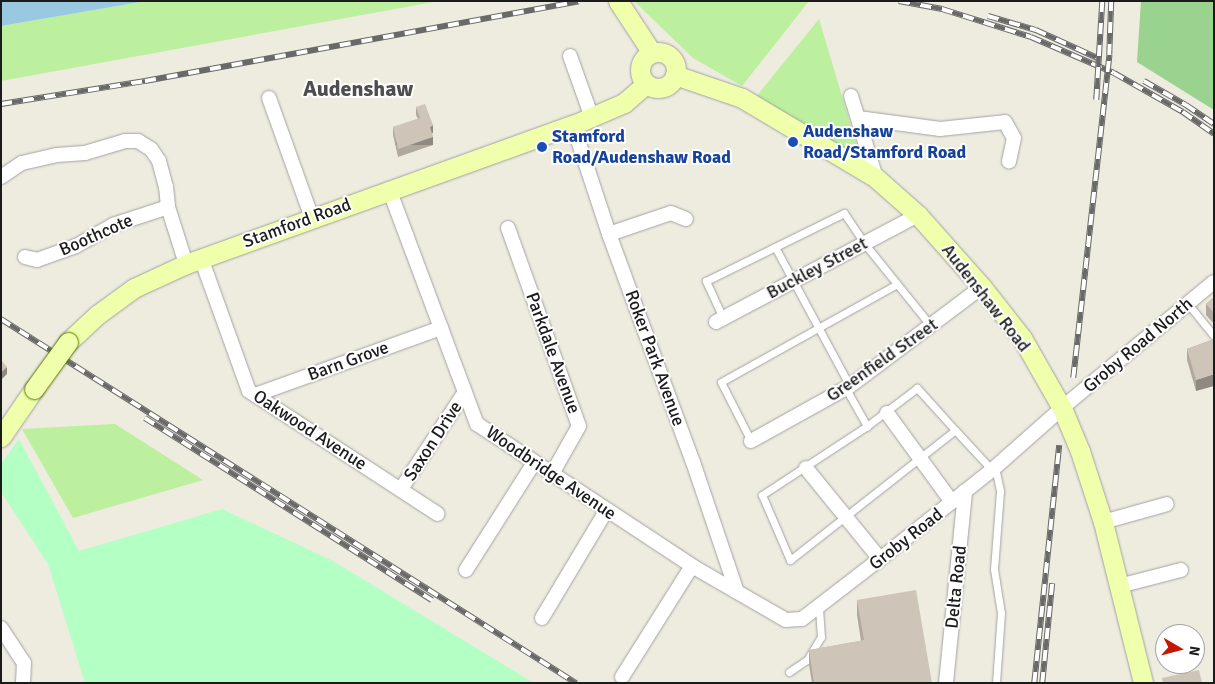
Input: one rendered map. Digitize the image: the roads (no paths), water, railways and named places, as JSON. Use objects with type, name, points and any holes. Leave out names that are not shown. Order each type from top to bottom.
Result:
[{"type":"main road","points":[[618,1],[652,53]]},
{"type":"main road","points":[[652,53],[663,53],[670,57],[676,66],[675,75],[671,82],[664,87],[656,88],[646,84],[640,76],[640,66],[646,56],[652,53]]},
{"type":"main road","name":"Audenshaw Road","points":[[675,75],[742,98],[876,178],[918,215],[982,288],[1022,338],[1062,408],[1080,451],[1104,522],[1143,683]]},
{"type":"main road","name":"Stamford Road","points":[[5,432],[68,342],[97,314],[134,288],[193,261],[389,189],[573,125],[591,115],[624,103],[646,84]]},
{"type":"street","points":[[570,56],[591,115]]},
{"type":"street","points":[[851,96],[876,178]]},
{"type":"street","points":[[269,98],[312,218]]},
{"type":"street","points":[[858,118],[940,129],[1005,122],[1014,138],[1009,161]]},
{"type":"street","name":"Roker Park Avenue","points":[[573,125],[609,234],[693,462],[737,592]]},
{"type":"street","name":"Oakwood Avenue","points":[[1,177],[22,163],[57,155],[85,153],[125,141],[138,141],[151,149],[159,161],[166,187],[168,207],[249,391],[438,514]]},
{"type":"street","name":"Woodbridge Avenue","points":[[389,189],[477,424],[606,511],[692,566],[737,592]]},
{"type":"street","name":"Boothcote","points":[[24,257],[37,260],[76,246],[113,225],[168,207]]},
{"type":"street","points":[[609,234],[671,213],[686,219]]},
{"type":"street","name":"Buckley Street","points":[[719,320],[918,215]]},
{"type":"street","name":"Parkdale Avenue","points":[[508,228],[579,426],[552,474]]},
{"type":"street","name":"Groby Road North","points":[[1062,408],[1214,282]]},
{"type":"street","name":"Greenfield Street","points":[[751,441],[848,388],[982,288]]},
{"type":"street","name":"Barn Grove","points":[[255,395],[441,328]]},
{"type":"street","name":"Saxon Drive","points":[[401,489],[465,392]]},
{"type":"street","name":"Groby Road","points":[[737,592],[786,620],[802,618],[952,502],[1062,408]]},
{"type":"street","points":[[887,413],[952,502]]},
{"type":"street","points":[[466,570],[534,463]]},
{"type":"street","points":[[806,468],[880,559]]},
{"type":"street","name":"Delta Road","points":[[946,683],[965,490]]},
{"type":"street","points":[[1104,522],[1167,504]]},
{"type":"street","points":[[542,618],[606,511]]},
{"type":"street","points":[[622,677],[692,566]]},
{"type":"street","points":[[1119,586],[1181,570]]},
{"type":"street","points":[[1,628],[24,664],[23,683]]},
{"type":"lane","points":[[719,320],[706,281],[844,212],[864,243],[931,326]]},
{"type":"lane","points":[[775,247],[819,327],[867,426]]},
{"type":"lane","points":[[751,441],[721,382],[897,284]]},
{"type":"lane","points":[[1188,304],[1214,336]]},
{"type":"lane","points":[[955,430],[790,560],[762,496],[887,413],[917,388],[993,468],[1000,492],[994,569],[1001,613],[996,683]]},
{"type":"lane","points":[[789,672],[808,660],[821,637],[819,606]]},
{"type":"water","points":[[1,1],[146,1],[1,26]]},
{"type":"railway","points":[[1,104],[145,81],[579,1]]},
{"type":"railway","points":[[899,1],[942,9],[1031,37],[1114,73],[1183,112],[1214,134]]},
{"type":"railway","points":[[1096,100],[1102,1]]},
{"type":"railway","points":[[1073,378],[1109,55],[1111,1]]},
{"type":"railway","points":[[988,16],[1036,30],[1100,59]]},
{"type":"railway","points":[[1144,81],[1186,105],[1214,124]]},
{"type":"railway","points":[[1,319],[576,683]]},
{"type":"railway","points":[[145,418],[432,600]]},
{"type":"railway","points":[[1034,683],[1059,445]]},
{"type":"railway","points":[[1042,683],[1052,583]]},
{"type":"place","name":"Audenshaw Road/Stamford Road","points":[[793,142]]},
{"type":"place","name":"Stamford Road/Audenshaw Road","points":[[542,147]]},
{"type":"district","name":"Audenshaw","points":[[358,89]]}]
